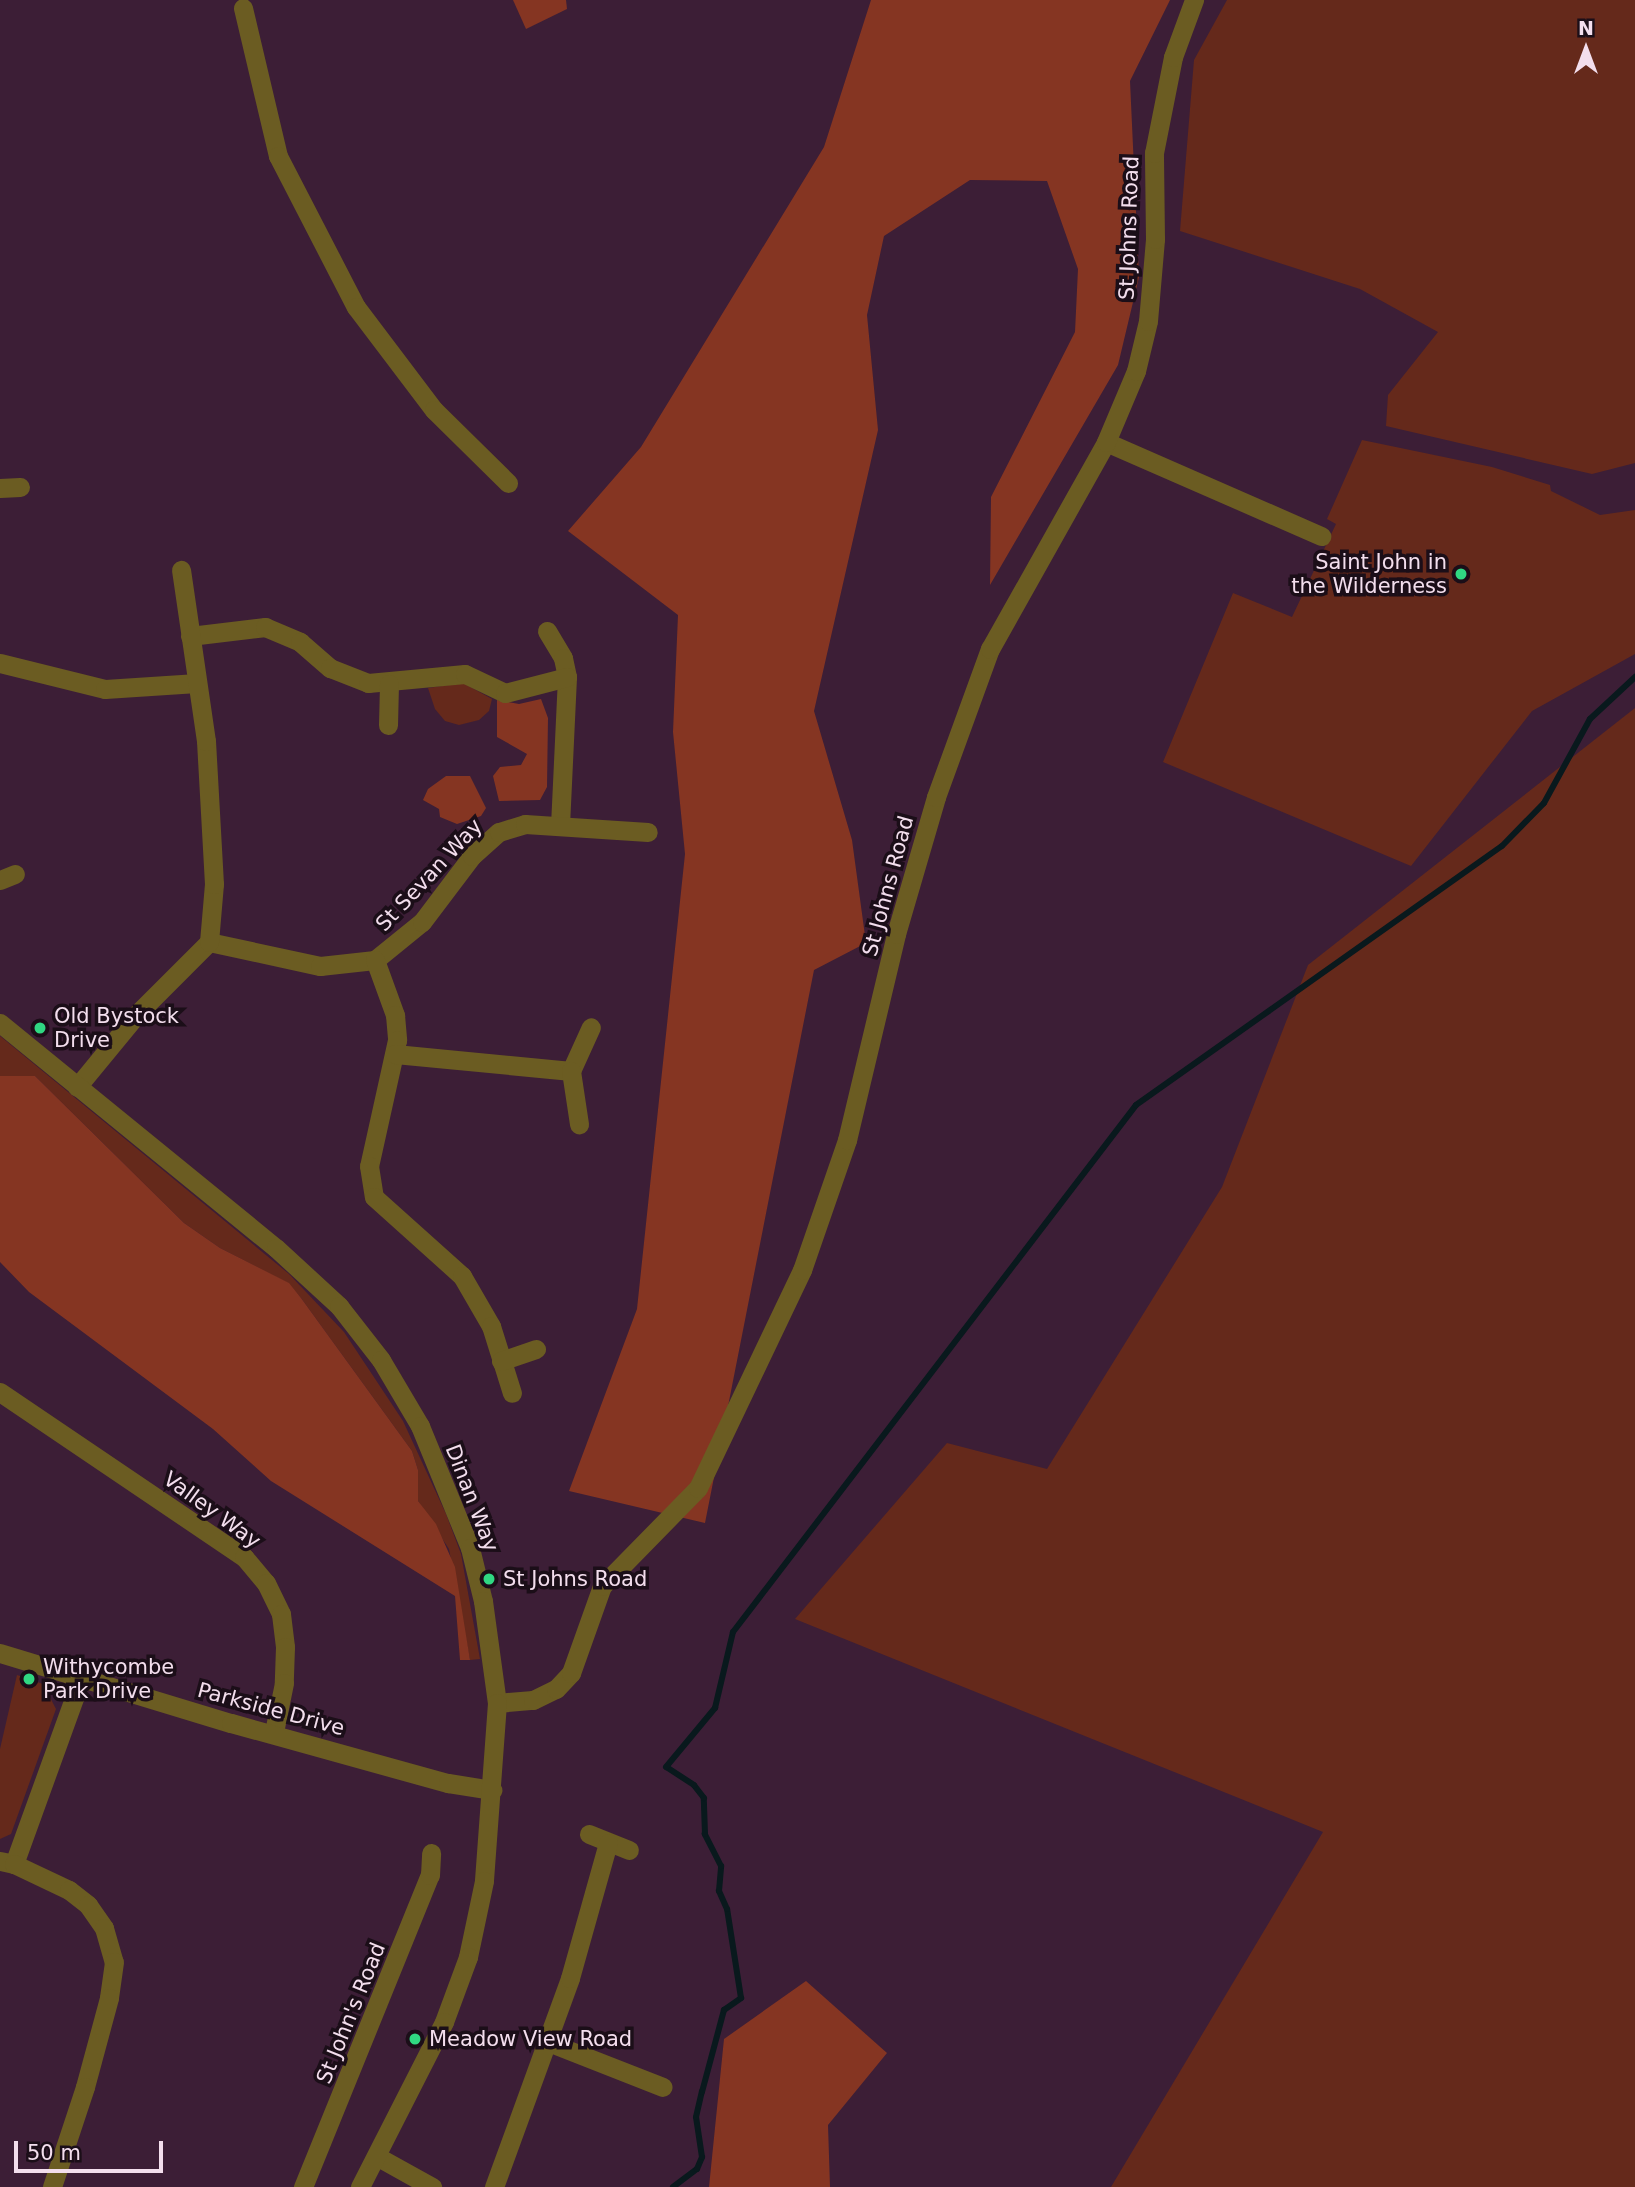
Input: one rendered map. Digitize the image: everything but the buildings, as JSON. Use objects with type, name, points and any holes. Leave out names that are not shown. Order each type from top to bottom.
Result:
[{"type":"street","name":"St Johns Road","points":[[497,1703],[533,1700],[556,1689],[571,1673],[602,1586],[698,1488],[738,1410],[802,1270],[833,1188],[932,810],[990,649],[1106,442],[1136,371],[1148,321],[1155,239],[1154,153],[1173,57],[1194,0]]},
{"type":"street","points":[[243,8],[278,156],[356,307],[435,410],[508,483]]},
{"type":"street","points":[[1106,442],[1321,536]]},
{"type":"street","points":[[78,1087],[137,1014],[209,942],[214,884],[206,741],[181,570]]},
{"type":"street","points":[[190,636],[265,627],[300,642],[346,676],[389,684],[466,674],[505,693],[567,677]]},
{"type":"street","points":[[547,631],[563,658],[567,677],[560,825]]},
{"type":"street","points":[[0,663],[105,689],[197,683]]},
{"type":"street","points":[[388,726],[389,684]]},
{"type":"street","name":"St Sevan Way","points":[[209,942],[320,966],[375,960],[422,922],[472,856],[499,832],[525,824],[648,832]]},
{"type":"street","points":[[375,960],[395,1015],[395,1054],[369,1166],[374,1196],[462,1276],[491,1326],[512,1393]]},
{"type":"street","name":"Dinan Way","points":[[0,1023],[276,1248],[339,1306],[382,1360],[420,1426],[470,1548],[483,1601],[497,1703],[484,1881],[468,1957],[444,2022],[378,2157],[360,2187]]},
{"type":"street","points":[[579,1124],[571,1071],[591,1027]]},
{"type":"street","points":[[395,1054],[571,1071]]},
{"type":"street","points":[[502,1361],[536,1349]]},
{"type":"street","name":"Valley Way","points":[[0,1392],[244,1557],[266,1583],[281,1614],[285,1647],[284,1683],[274,1732]]},
{"type":"street","name":"Parkside Drive","points":[[0,1653],[81,1679],[448,1783],[492,1790]]},
{"type":"street","points":[[52,2187],[89,2074],[114,1962],[104,1928],[88,1905],[69,1890],[7,1862],[81,1679]]},
{"type":"street","points":[[589,1833],[629,1850]]},
{"type":"street","points":[[494,2187],[548,2042],[608,1843]]},
{"type":"street","name":"St John's Road","points":[[303,2187],[426,1887],[431,1853]]},
{"type":"street","points":[[548,2042],[663,2087]]},
{"type":"street","points":[[378,2157],[432,2187]]},
{"type":"shaded area","points":[[513,0],[566,0],[567,9],[526,29]]},
{"type":"shaded area","points":[[871,0],[1170,0],[1130,81],[1139,277],[1118,365],[990,585],[991,497],[1075,332],[1078,269],[1047,181],[970,180],[884,236],[867,315],[878,430],[814,711],[852,840],[866,943],[814,970],[705,1523],[569,1491],[637,1309],[685,854],[673,732],[678,615],[568,531],[641,447],[824,147]]},
{"type":"shaded area","points":[[1227,0],[1635,0],[1635,463],[1592,474],[1386,426],[1388,395],[1438,332],[1360,289],[1180,231],[1194,60]]},
{"type":"shaded area","points":[[1362,440],[1492,467],[1550,485],[1551,491],[1600,515],[1635,510],[1635,654],[1532,711],[1411,866],[1163,762],[1233,593],[1292,617],[1336,524],[1327,519]]},
{"type":"shaded area","points":[[463,683],[492,699],[489,711],[479,720],[459,725],[445,721],[435,709],[428,688]]},
{"type":"shaded area","points":[[541,699],[548,718],[547,787],[540,800],[499,801],[493,776],[500,767],[521,765],[527,754],[497,737],[497,700],[519,704]]},
{"type":"shaded area","points":[[1635,708],[1635,2187],[1111,2187],[1323,1832],[795,1619],[947,1443],[1047,1469],[1222,1187],[1308,965]]},
{"type":"shaded area","points":[[446,776],[470,776],[486,808],[481,816],[457,824],[440,817],[439,809],[423,800],[428,789]]},
{"type":"shaded area","points":[[0,1036],[289,1274],[344,1332],[403,1421],[446,1514],[461,1554],[480,1659],[470,1660],[449,1549],[418,1501],[418,1470],[412,1451],[301,1298],[288,1283],[220,1248],[184,1223],[35,1076],[0,1076]]},
{"type":"shaded area","points":[[0,1076],[35,1076],[184,1223],[220,1248],[289,1283],[412,1451],[418,1470],[418,1501],[436,1524],[455,1567],[470,1660],[460,1660],[455,1596],[271,1481],[213,1429],[29,1292],[0,1262]]},
{"type":"shaded area","points":[[17,1675],[43,1684],[56,1709],[11,1834],[0,1839],[0,1749]]},
{"type":"shaded area","points":[[806,1981],[887,2053],[828,2125],[830,2187],[709,2187],[724,2039]]},
{"type":"waterway","points":[[673,2187],[697,2169],[702,2157],[696,2117],[702,2092],[724,2010],[741,1998],[727,1909],[719,1891],[721,1866],[705,1834],[704,1798],[694,1785],[666,1767],[715,1708],[733,1632],[1136,1105],[1502,846],[1544,803],[1590,719],[1635,677]]},
{"type":"place","name":"Saint John in the Wilderness","points":[[1461,574]]},
{"type":"place","name":"Old Bystock Drive","points":[[40,1028]]},
{"type":"place","name":"St Johns Road","points":[[489,1579]]},
{"type":"place","name":"Withycombe Park Drive","points":[[29,1679]]},
{"type":"place","name":"Meadow View Road","points":[[415,2039]]}]
